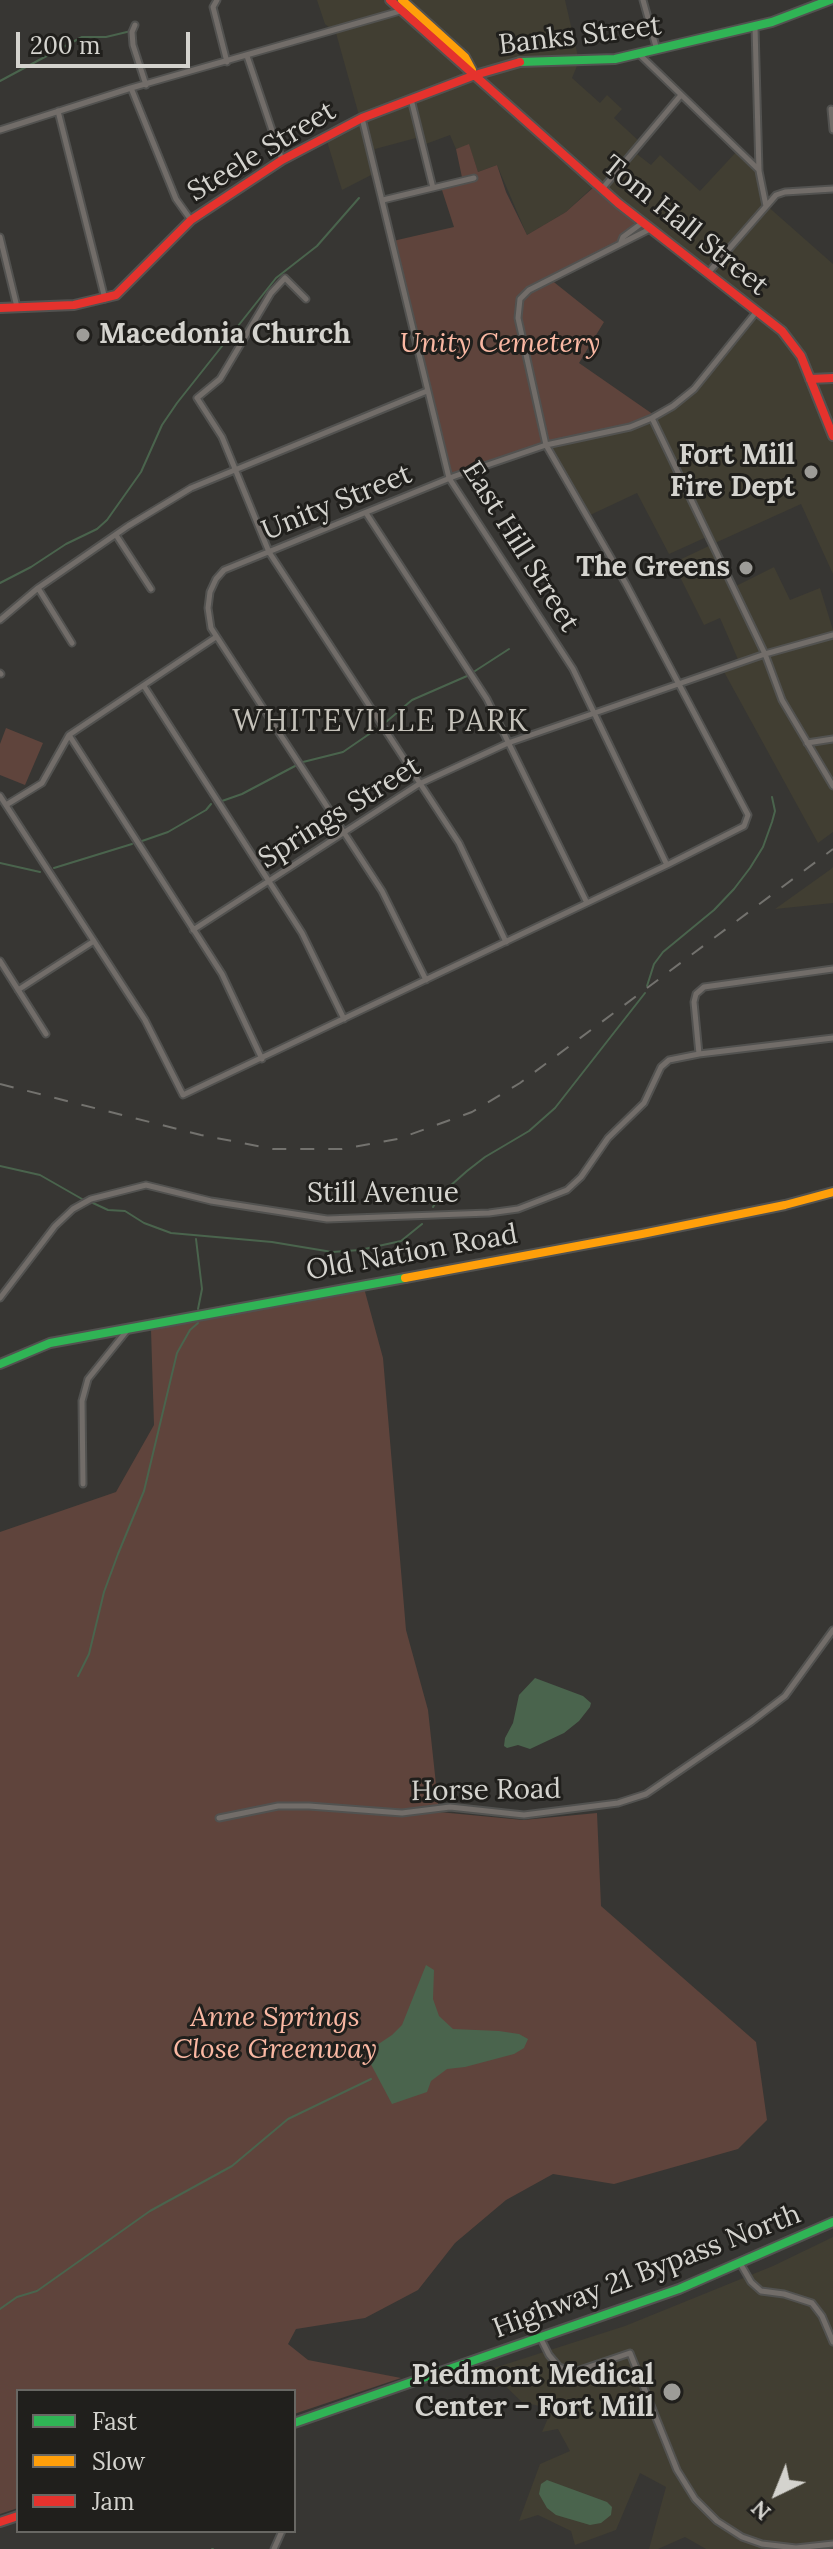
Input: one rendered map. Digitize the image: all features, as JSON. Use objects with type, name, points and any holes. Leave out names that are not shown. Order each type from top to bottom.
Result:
[{"type":"main road","name":"Tom Hall Street","points":[[390,0],[602,189],[793,343],[833,436]]},
{"type":"main road","name":"Tom Hall Street","points":[[402,0],[465,57],[475,75]]},
{"type":"main road","name":"Banks Street","points":[[475,75],[524,61],[615,59],[639,54],[755,27],[830,0]]},
{"type":"main road","name":"Steele Street","points":[[0,308],[74,305],[116,295],[191,220],[282,160],[362,118],[475,75]]},
{"type":"main road","points":[[810,379],[833,378]]},
{"type":"main road","name":"Old Nation Road","points":[[0,1364],[50,1343],[642,1234],[833,1192]]},
{"type":"main road","name":"Highway 21 Bypass North","points":[[296,2422],[679,2289],[833,2222]]},
{"type":"street","points":[[217,0],[213,7],[227,62]]},
{"type":"street","points":[[643,0],[657,50]]},
{"type":"street","points":[[0,130],[131,88],[401,10]]},
{"type":"street","points":[[135,25],[133,45],[146,85]]},
{"type":"street","points":[[755,27],[759,171],[766,206]]},
{"type":"street","points":[[639,54],[759,171]]},
{"type":"street","points":[[247,56],[282,160]]},
{"type":"street","points":[[131,88],[176,199],[191,220]]},
{"type":"street","points":[[602,189],[681,95]]},
{"type":"street","points":[[411,98],[433,188]]},
{"type":"street","points":[[831,109],[833,130]]},
{"type":"street","points":[[58,111],[105,299]]},
{"type":"street","name":"East Hill Street","points":[[362,118],[449,478],[573,669],[667,865]]},
{"type":"street","points":[[383,200],[474,178]]},
{"type":"street","points":[[708,273],[776,195],[833,189]]},
{"type":"street","points":[[0,796],[145,1020],[183,1095],[744,826],[748,815],[679,683],[546,445],[518,318],[520,299],[536,286],[621,243],[624,236],[646,226]]},
{"type":"street","points":[[0,237],[17,307]]},
{"type":"street","points":[[306,299],[285,278],[271,293],[220,379],[197,398],[222,437],[269,552],[459,843],[506,942]]},
{"type":"street","name":"Unity Street","points":[[216,637],[211,628],[208,608],[216,579],[224,570],[449,478],[546,445],[630,427],[652,418],[694,389],[757,311]]},
{"type":"street","points":[[0,620],[38,588],[191,488],[427,391]]},
{"type":"street","points":[[652,418],[765,654],[782,700],[833,786]]},
{"type":"street","points":[[366,513],[487,699],[587,903]]},
{"type":"street","points":[[116,535],[151,589]]},
{"type":"street","points":[[38,588],[72,643]]},
{"type":"street","name":"Springs Street","points":[[193,930],[419,784],[508,743],[593,712],[765,654],[833,635]]},
{"type":"street","points":[[6,805],[42,783],[69,735],[216,637],[382,891],[426,980]]},
{"type":"street","points":[[144,686],[302,933],[344,1019]]},
{"type":"street","points":[[69,735],[222,974],[262,1059]]},
{"type":"street","points":[[807,743],[833,739]]},
{"type":"street","points":[[18,990],[94,941]]},
{"type":"street","points":[[0,961],[46,1034]]},
{"type":"street","points":[[699,1054],[694,1002],[696,994],[704,987],[833,969]]},
{"type":"street","name":"Still Avenue","points":[[0,1298],[55,1226],[73,1209],[91,1199],[146,1185],[211,1201],[327,1219],[489,1213],[518,1209],[567,1190],[581,1177],[608,1138],[648,1098],[665,1063],[674,1058],[833,1038]]},
{"type":"street","points":[[83,1484],[82,1401],[88,1379],[129,1328]]},
{"type":"street","name":"Horse Road","points":[[219,1818],[278,1806],[402,1813],[450,1807],[524,1815],[618,1803],[646,1794],[785,1696],[833,1630]]},
{"type":"street","points":[[740,2263],[751,2282],[761,2291],[812,2303],[822,2316],[833,2342]]},
{"type":"street","points":[[541,2339],[559,2367],[574,2372],[630,2353],[677,2470],[695,2499],[717,2521],[742,2537],[762,2544],[796,2548],[833,2544]]},
{"type":"shaded area","points":[[317,0],[565,0],[579,61],[572,78],[600,103],[607,95],[622,109],[614,118],[640,142],[633,151],[651,165],[660,155],[700,191],[738,150],[757,168],[765,204],[833,264],[833,574],[801,504],[715,543],[711,535],[669,554],[637,493],[588,516],[547,444],[636,424],[673,406],[694,388],[755,313],[788,340],[810,378],[802,355],[781,329],[597,183],[566,212],[527,235],[497,165],[478,172],[469,145],[456,149],[450,135],[423,145],[416,138],[375,149],[373,174],[342,190],[326,138],[360,119],[336,33],[325,24]]},
{"type":"shaded area","points":[[713,544],[734,587],[774,567],[790,600],[820,588],[833,630],[833,832],[818,843],[723,670],[740,664],[720,618],[704,625],[673,563]]},
{"type":"shaded area","points":[[833,867],[833,903],[775,909],[831,869]]},
{"type":"shaded area","points":[[535,1678],[583,1696],[591,1703],[590,1707],[564,1733],[530,1749],[518,1745],[507,1748],[504,1746],[505,1738],[513,1723],[519,1695]]},
{"type":"shaded area","points":[[426,1965],[434,1970],[433,1999],[439,2016],[453,2029],[499,2031],[519,2034],[528,2039],[524,2048],[514,2054],[447,2069],[431,2081],[427,2092],[392,2104],[365,2053],[402,2025]]},
{"type":"shaded area","name":"Piedmont Medical Center – Fort Mill","points":[[833,2237],[833,2549],[706,2549],[685,2537],[658,2549],[649,2549],[666,2487],[640,2473],[616,2530],[575,2545],[571,2531],[538,2515],[519,2521],[540,2464],[570,2451],[558,2429],[542,2432],[552,2409],[522,2402],[501,2382],[469,2376],[625,2326],[773,2266]]},
{"type":"shaded area","points":[[547,2480],[607,2502],[612,2507],[611,2515],[601,2523],[590,2525],[556,2515],[547,2508],[539,2494],[541,2484]]},
{"type":"green space","name":"Unity Cemetery","points":[[469,144],[478,172],[497,165],[527,235],[566,212],[595,186],[640,224],[620,242],[550,279],[604,322],[579,363],[654,415],[636,424],[506,456],[450,477],[393,241],[454,227],[441,187],[463,182],[456,149]]},
{"type":"green space","points":[[6,728],[43,743],[25,785],[0,775],[0,744]]},
{"type":"green space","name":"Anne Springs Close Greenway","points":[[364,1288],[383,1358],[406,1630],[428,1710],[439,1812],[523,1820],[597,1813],[601,1906],[756,2042],[767,2120],[738,2149],[614,2184],[553,2174],[506,2200],[455,2243],[418,2290],[365,2318],[296,2329],[288,2344],[308,2360],[401,2378],[296,2413],[296,2389],[16,2389],[16,2509],[0,2514],[0,1532],[116,1492],[154,1425],[151,1330]]},
{"type":"waterway","points":[[0,81],[82,37],[106,37],[131,31]]},
{"type":"waterway","points":[[0,583],[97,529],[107,520],[141,472],[162,425],[177,403],[276,278],[317,246],[359,198]]},
{"type":"waterway","points":[[475,671],[509,649]]},
{"type":"waterway","points":[[386,722],[412,700],[467,676]]},
{"type":"waterway","points":[[303,762],[343,752],[378,728]]},
{"type":"waterway","points":[[222,801],[295,766]]},
{"type":"waterway","points":[[647,986],[654,964],[663,952],[714,910],[750,868],[763,847],[772,822],[775,811],[772,797]]},
{"type":"waterway","points":[[142,841],[168,832],[211,804]]},
{"type":"waterway","points":[[54,868],[132,844]]},
{"type":"waterway","points":[[0,863],[40,872]]},
{"type":"waterway","points":[[433,1207],[441,1194],[467,1171],[529,1131],[555,1108],[645,993]]},
{"type":"waterway","points":[[0,1166],[40,1175],[82,1199]]},
{"type":"waterway","points":[[93,1203],[108,1210],[125,1211],[144,1223],[171,1233],[272,1242],[332,1252],[360,1250],[401,1241],[422,1224]]},
{"type":"waterway","points":[[196,1239],[202,1289],[198,1309]]},
{"type":"waterway","points":[[78,1676],[89,1654],[104,1592],[144,1491],[177,1353],[190,1330],[198,1323]]},
{"type":"waterway","points":[[0,2309],[17,2297],[37,2291],[150,2211],[232,2166],[288,2119],[371,2079]]},
{"type":"railway","points":[[0,1084],[201,1135],[273,1149],[342,1149],[398,1139],[472,1112],[520,1083],[833,849]]},
{"type":"traffic: fast","points":[[520,62],[615,59],[772,22],[830,0]]},
{"type":"traffic: fast","points":[[0,1364],[50,1343],[405,1278]]},
{"type":"traffic: fast","points":[[296,2422],[679,2289],[833,2222]]},
{"type":"traffic: slow","points":[[402,0],[465,57],[472,70]]},
{"type":"traffic: slow","points":[[405,1278],[642,1234],[833,1192]]},
{"type":"traffic: jam","points":[[390,0],[618,203],[782,331],[801,356],[833,436]]},
{"type":"traffic: jam","points":[[0,308],[74,305],[116,295],[191,220],[282,160],[362,118],[475,75],[520,62]]},
{"type":"traffic: jam","points":[[810,379],[833,378]]},
{"type":"traffic: jam","points":[[0,2522],[16,2517]]},
{"type":"place","name":"Macedonia Church","points":[[83,335]]},
{"type":"place","name":"Fort Mill Fire Dept","points":[[811,472]]},
{"type":"place","name":"The Greens","points":[[746,568]]},
{"type":"place","name":"Piedmont Medical Center – Fort Mill","points":[[672,2392]]},
{"type":"district","name":"WHITEVILLE PARK","points":[[381,722]]}]
